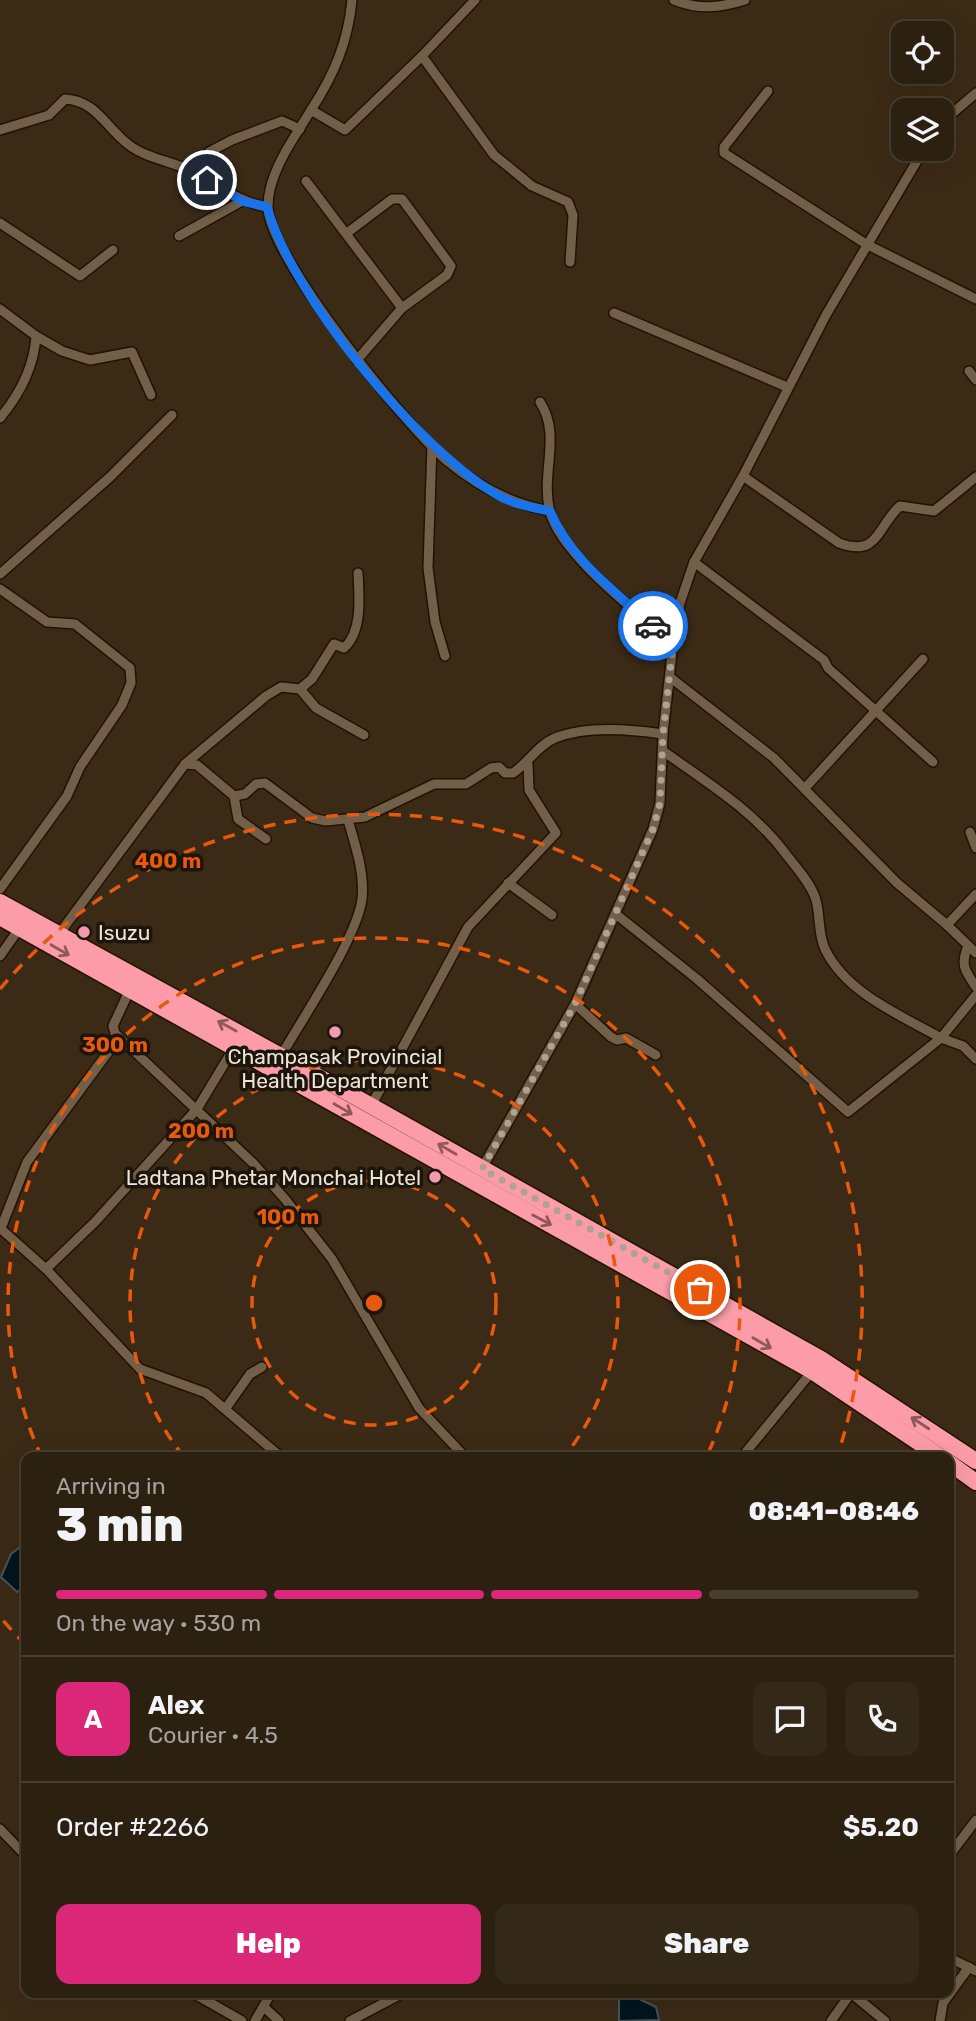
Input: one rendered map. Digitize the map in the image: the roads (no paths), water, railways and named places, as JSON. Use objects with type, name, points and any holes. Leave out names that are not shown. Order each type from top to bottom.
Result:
[{"type":"highway","points":[[0,902],[23,922],[133,983],[281,1056],[482,1169],[975,1458]]},
{"type":"highway","points":[[0,917],[60,934],[235,1046],[473,1184],[817,1365],[935,1452]]},
{"type":"highway","points":[[945,1452],[948,1441]]},
{"type":"highway","points":[[954,1466],[976,1482]]},
{"type":"street","points":[[352,0],[349,31],[335,71],[300,129],[271,185],[267,207],[272,226],[316,305],[357,360],[432,446],[446,460],[496,495],[522,506],[550,511]]},
{"type":"street","points":[[312,110],[345,130],[422,56],[475,0]]},
{"type":"street","points":[[674,0],[697,8],[728,6],[745,0]]},
{"type":"street","points":[[422,56],[494,155],[524,181],[568,202],[573,215],[570,262]]},
{"type":"street","points":[[768,91],[724,147],[724,153],[866,244],[976,299]]},
{"type":"street","points":[[954,112],[976,93]]},
{"type":"street","points":[[0,130],[49,115],[65,99],[78,100],[89,105],[129,145],[188,170],[242,201],[267,207]]},
{"type":"street","points":[[209,152],[232,139],[282,121],[300,129]]},
{"type":"street","points":[[473,1184],[575,1004],[617,915],[653,829],[660,803],[663,734],[673,644],[680,603],[694,562],[743,476],[787,387],[866,244],[917,161]]},
{"type":"street","points":[[306,181],[402,308]]},
{"type":"street","points":[[346,233],[397,197],[407,202],[451,271],[402,308],[357,360]]},
{"type":"street","points":[[179,236],[242,201]]},
{"type":"street","points":[[1,226],[80,276],[113,250]]},
{"type":"street","points":[[0,309],[36,336],[62,351],[90,360],[132,352],[151,395]]},
{"type":"street","points":[[614,313],[787,387]]},
{"type":"street","points":[[0,418],[18,396],[25,382],[36,336]]},
{"type":"street","points":[[969,371],[976,380]]},
{"type":"street","points":[[540,402],[551,426],[547,464],[550,511],[557,528],[579,558],[673,644]]},
{"type":"street","points":[[0,574],[110,477],[172,415]]},
{"type":"street","points":[[432,446],[428,568],[435,622],[445,656]]},
{"type":"street","points":[[743,476],[839,543],[853,548],[873,541],[900,506],[934,511],[976,477]]},
{"type":"street","points":[[694,562],[824,660],[828,668],[876,713],[933,762]]},
{"type":"street","points":[[300,689],[312,679],[334,644],[344,648],[355,632],[358,573]]},
{"type":"street","points":[[0,589],[47,622],[75,624],[130,668],[131,683],[103,736],[80,767],[68,796],[0,889]]},
{"type":"street","points":[[806,787],[923,659]]},
{"type":"street","points":[[671,678],[774,758],[806,787],[897,883],[972,950],[962,960],[965,972],[976,987]]},
{"type":"street","points":[[60,934],[185,764],[266,696],[281,687],[300,689],[316,708],[364,735]]},
{"type":"street","points":[[234,796],[245,794],[256,784],[265,783],[312,818],[326,821],[348,820],[365,817],[434,784],[466,784],[491,768],[499,767],[505,773],[513,773],[528,764],[541,748],[555,738],[632,729],[663,734]]},
{"type":"street","points":[[663,751],[756,821],[783,849],[816,898],[817,924],[824,947],[836,968],[880,1004],[941,1038],[962,1046],[976,1059]]},
{"type":"street","points":[[185,764],[197,765],[234,796]]},
{"type":"street","points":[[371,1106],[468,927],[556,833],[529,790],[528,764]]},
{"type":"street","points":[[234,796],[234,814],[266,839]]},
{"type":"street","points":[[281,1056],[344,945],[362,899],[357,850],[348,820]]},
{"type":"street","points":[[970,832],[976,848]]},
{"type":"street","points":[[508,883],[552,915]]},
{"type":"street","points":[[947,925],[976,894]]},
{"type":"street","points":[[617,915],[696,979],[848,1112],[941,1038],[976,995]]},
{"type":"street","points":[[0,956],[23,922]]},
{"type":"street","points":[[133,983],[113,1026],[118,1036],[253,1163],[305,1223],[343,1277],[419,1408],[460,1452]]},
{"type":"street","points":[[575,1004],[611,1037],[617,1040],[626,1038],[656,1055]]},
{"type":"street","points":[[118,1036],[27,1162],[1,1228],[46,1269],[140,1369],[206,1393],[275,1452]]},
{"type":"street","points":[[46,1269],[95,1222],[197,1110],[235,1046]]},
{"type":"street","points":[[746,1452],[817,1365]]},
{"type":"street","points":[[226,1408],[250,1374],[262,1367]]},
{"type":"street","points":[[954,1849],[976,1820]]},
{"type":"street","points":[[0,1829],[21,1851]]},
{"type":"street","points":[[954,1960],[973,1969],[954,1991]]},
{"type":"street","points":[[202,1998],[242,2021]]},
{"type":"street","points":[[255,2021],[268,1998]]},
{"type":"street","points":[[350,2021],[394,1998]]},
{"type":"street","points":[[831,2021],[847,1998]]},
{"type":"street","points":[[857,1998],[885,2021]]},
{"type":"street","points":[[940,2021],[943,2003],[947,1998]]},
{"type":"street","points":[[264,2007],[279,2021]]},
{"type":"water","points":[[21,1549],[21,1589],[17,1592],[1,1577],[11,1554]]},
{"type":"water","points":[[619,1998],[637,1998],[656,2007],[659,2020],[619,2021]]},
{"type":"place","name":"Isuzu","points":[[84,932]]},
{"type":"place","name":"Champasak Provincial Health Department","points":[[335,1032]]},
{"type":"place","name":"Ladtana Phetar Monchai Hotel","points":[[435,1177]]}]
